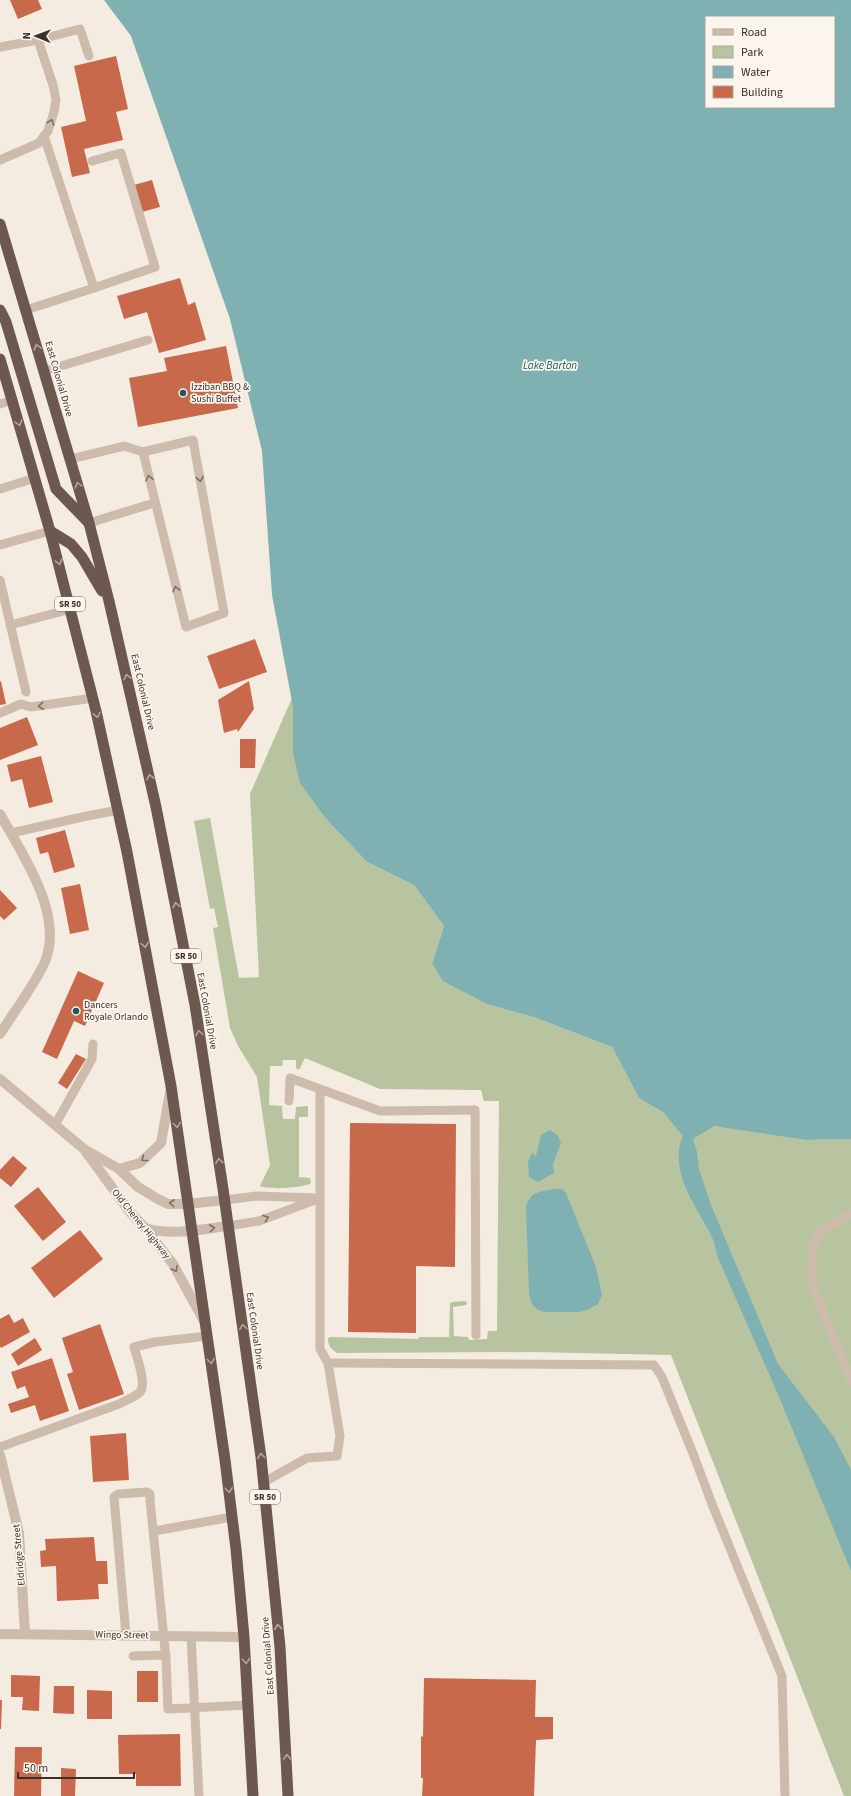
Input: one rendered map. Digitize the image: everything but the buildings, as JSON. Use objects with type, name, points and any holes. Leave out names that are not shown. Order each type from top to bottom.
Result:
[{"type":"highway","name":"East Colonial Drive","points":[[0,224],[89,523],[109,601],[134,703],[178,916],[196,1012],[225,1200],[264,1482],[280,1647],[288,1796]]},
{"type":"highway","points":[[0,310],[6,322],[56,489],[89,523]]},
{"type":"highway","name":"SR 50","points":[[0,361],[50,531],[93,698],[119,810],[171,1086],[232,1517],[244,1637],[253,1796]]},
{"type":"highway","points":[[50,531],[71,544],[82,557],[109,601]]},
{"type":"street","points":[[0,814],[34,875],[47,910],[50,938],[44,963],[0,1034]]},
{"type":"street","name":"Old Cheney Highway","points":[[0,1079],[84,1149],[119,1169],[138,1187],[168,1204],[187,1204],[225,1200]]},
{"type":"street","points":[[119,1169],[140,1163],[161,1143],[171,1086]]},
{"type":"street","name":"Old Cheney Highway","points":[[84,1149],[130,1212],[145,1228],[173,1264],[205,1322]]},
{"type":"street","points":[[145,1228],[158,1232],[173,1233],[228,1226]]},
{"type":"street","name":"Eldridge Street","points":[[0,1454],[19,1533],[25,1634]]},
{"type":"street","name":"Wingo Street","points":[[0,1634],[244,1637]]},
{"type":"lane","points":[[0,47],[38,40],[80,28],[89,56]]},
{"type":"lane","points":[[0,160],[39,143],[44,136],[54,112],[56,100],[53,85],[38,40]]},
{"type":"lane","points":[[44,136],[94,288]]},
{"type":"lane","points":[[26,310],[155,267],[121,153],[92,161]]},
{"type":"lane","points":[[44,371],[148,340]]},
{"type":"lane","points":[[0,404],[12,400]]},
{"type":"lane","points":[[70,459],[124,446],[143,452],[193,440],[224,613],[186,627],[154,503],[143,452]]},
{"type":"lane","points":[[0,489],[35,478]]},
{"type":"lane","points":[[89,523],[154,503]]},
{"type":"lane","points":[[0,545],[50,531]]},
{"type":"lane","points":[[0,580],[26,692]]},
{"type":"lane","points":[[10,625],[71,609]]},
{"type":"lane","points":[[0,713],[21,704],[31,707],[93,698]]},
{"type":"lane","points":[[11,834],[119,810]]},
{"type":"lane","points":[[55,1125],[92,1059],[93,1044]]},
{"type":"lane","points":[[289,1101],[290,1078],[380,1111],[475,1110],[476,1335]]},
{"type":"lane","points":[[264,1482],[307,1458],[337,1456],[340,1436],[328,1363],[320,1349],[320,1089]]},
{"type":"lane","points":[[225,1200],[257,1196],[320,1198]]},
{"type":"lane","points":[[228,1226],[259,1221],[320,1198]]},
{"type":"lane","points":[[851,1213],[822,1231],[812,1247],[812,1267],[813,1287],[823,1315],[851,1381]]},
{"type":"lane","points":[[0,1447],[119,1404],[135,1396],[140,1391],[143,1380],[134,1347],[155,1342],[207,1336]]},
{"type":"lane","points":[[328,1363],[654,1365],[662,1377],[782,1676],[786,1796]]},
{"type":"lane","points":[[126,1635],[114,1497],[118,1494],[148,1492],[150,1494],[166,1655],[168,1709],[249,1705]]},
{"type":"lane","points":[[154,1531],[232,1517]]},
{"type":"lane","points":[[191,1636],[199,1796]]},
{"type":"lane","points":[[133,1656],[166,1655]]},
{"type":"green space","points":[[292,698],[327,820],[367,862],[414,885],[444,926],[432,962],[487,1004],[536,1018],[612,1047],[639,1098],[690,1123],[763,1132],[806,1140],[851,1139],[851,1796],[844,1796],[671,1355],[533,1352],[337,1353],[329,1345],[328,1338],[330,1337],[418,1339],[419,1337],[449,1337],[450,1303],[452,1302],[465,1301],[467,1303],[466,1305],[453,1307],[454,1336],[468,1337],[469,1340],[487,1339],[488,1331],[497,1331],[499,1101],[484,1101],[481,1090],[380,1089],[305,1058],[299,1070],[296,1068],[296,1060],[283,1060],[282,1066],[270,1066],[269,1105],[282,1106],[283,1119],[295,1119],[296,1107],[308,1106],[308,1117],[299,1117],[299,1177],[310,1178],[311,1183],[286,1188],[270,1188],[260,1186],[270,1165],[257,1077],[238,1046],[230,1028],[213,928],[218,927],[214,908],[210,909],[194,821],[210,818],[239,978],[259,977],[250,794]]},
{"type":"water","name":"Lake Barton","points":[[104,0],[851,0],[851,1139],[806,1140],[714,1126],[693,1139],[697,1152],[699,1169],[711,1205],[778,1364],[834,1437],[851,1470],[851,1571],[777,1392],[718,1258],[712,1237],[685,1185],[679,1163],[679,1147],[683,1136],[663,1112],[639,1098],[612,1047],[536,1018],[487,1004],[443,981],[432,963],[444,926],[414,885],[367,862],[327,820],[300,783],[293,753],[293,707],[272,595],[262,451],[230,319],[131,36]]},
{"type":"water","points":[[550,1130],[558,1136],[561,1143],[553,1164],[554,1173],[538,1182],[529,1177],[528,1162],[532,1153],[536,1156],[541,1135]]},
{"type":"water","points":[[554,1189],[562,1189],[566,1193],[596,1267],[602,1295],[598,1304],[587,1310],[579,1312],[545,1312],[538,1310],[532,1304],[529,1294],[526,1207],[530,1198],[536,1193]]},
{"type":"place","name":"Izziban BBQ & Sushi Buffet","points":[[183,393]]},
{"type":"place","name":"Dancers Royale Orlando","points":[[76,1011]]}]
